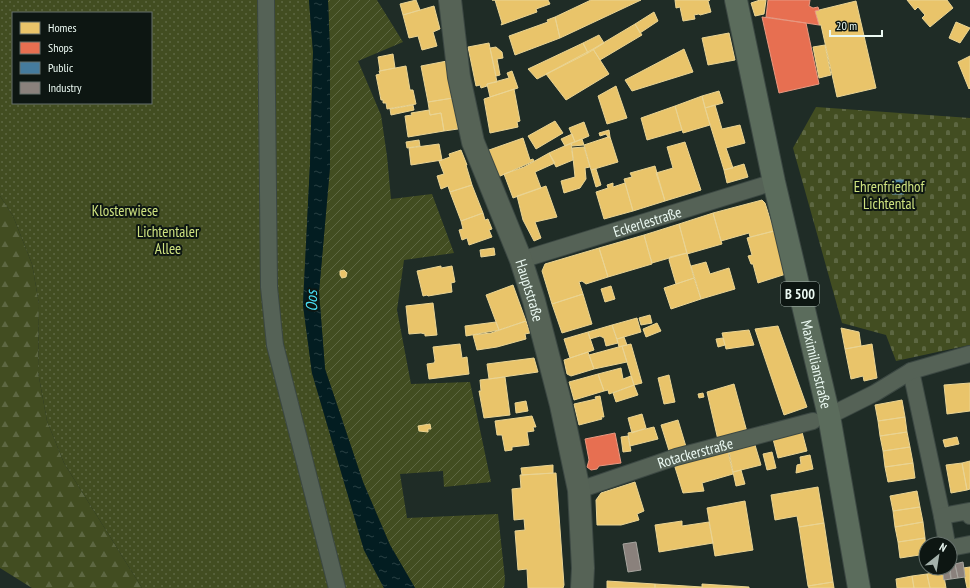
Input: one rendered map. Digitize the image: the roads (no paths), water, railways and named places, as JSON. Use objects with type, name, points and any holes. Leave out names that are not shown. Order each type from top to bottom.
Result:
[{"type":"main road","name":"Hauptstraße","points":[[450,0],[459,77],[473,142],[521,260],[534,301],[561,405],[578,490],[583,568],[582,588]]},
{"type":"main road","name":"Maximilianstraße","points":[[736,0],[821,418],[860,588]]},
{"type":"street","points":[[266,0],[269,287],[275,338],[337,588]]},
{"type":"street","name":"Eckerlestraße","points":[[521,260],[774,182]]},
{"type":"street","name":"Rotackerstraße","points":[[578,490],[676,457],[821,418],[875,393],[911,370],[970,354]]},
{"type":"street","points":[[911,370],[946,536]]},
{"type":"street","points":[[942,516],[969,511],[970,516]]},
{"type":"street","points":[[958,546],[970,544]]},
{"type":"water","name":"Oos","points":[[309,0],[328,0],[330,52],[330,167],[319,292],[325,369],[363,482],[390,545],[415,588],[384,588],[364,550],[312,373],[303,305],[310,164],[313,52]]},
{"type":"park label","name":"Ehrenfriedhof Lichtental","points":[[889,194]]},
{"type":"park label","name":"Klosterwiese","points":[[125,210]]},
{"type":"park label","name":"Lichtentaler Allee","points":[[168,240]]}]
